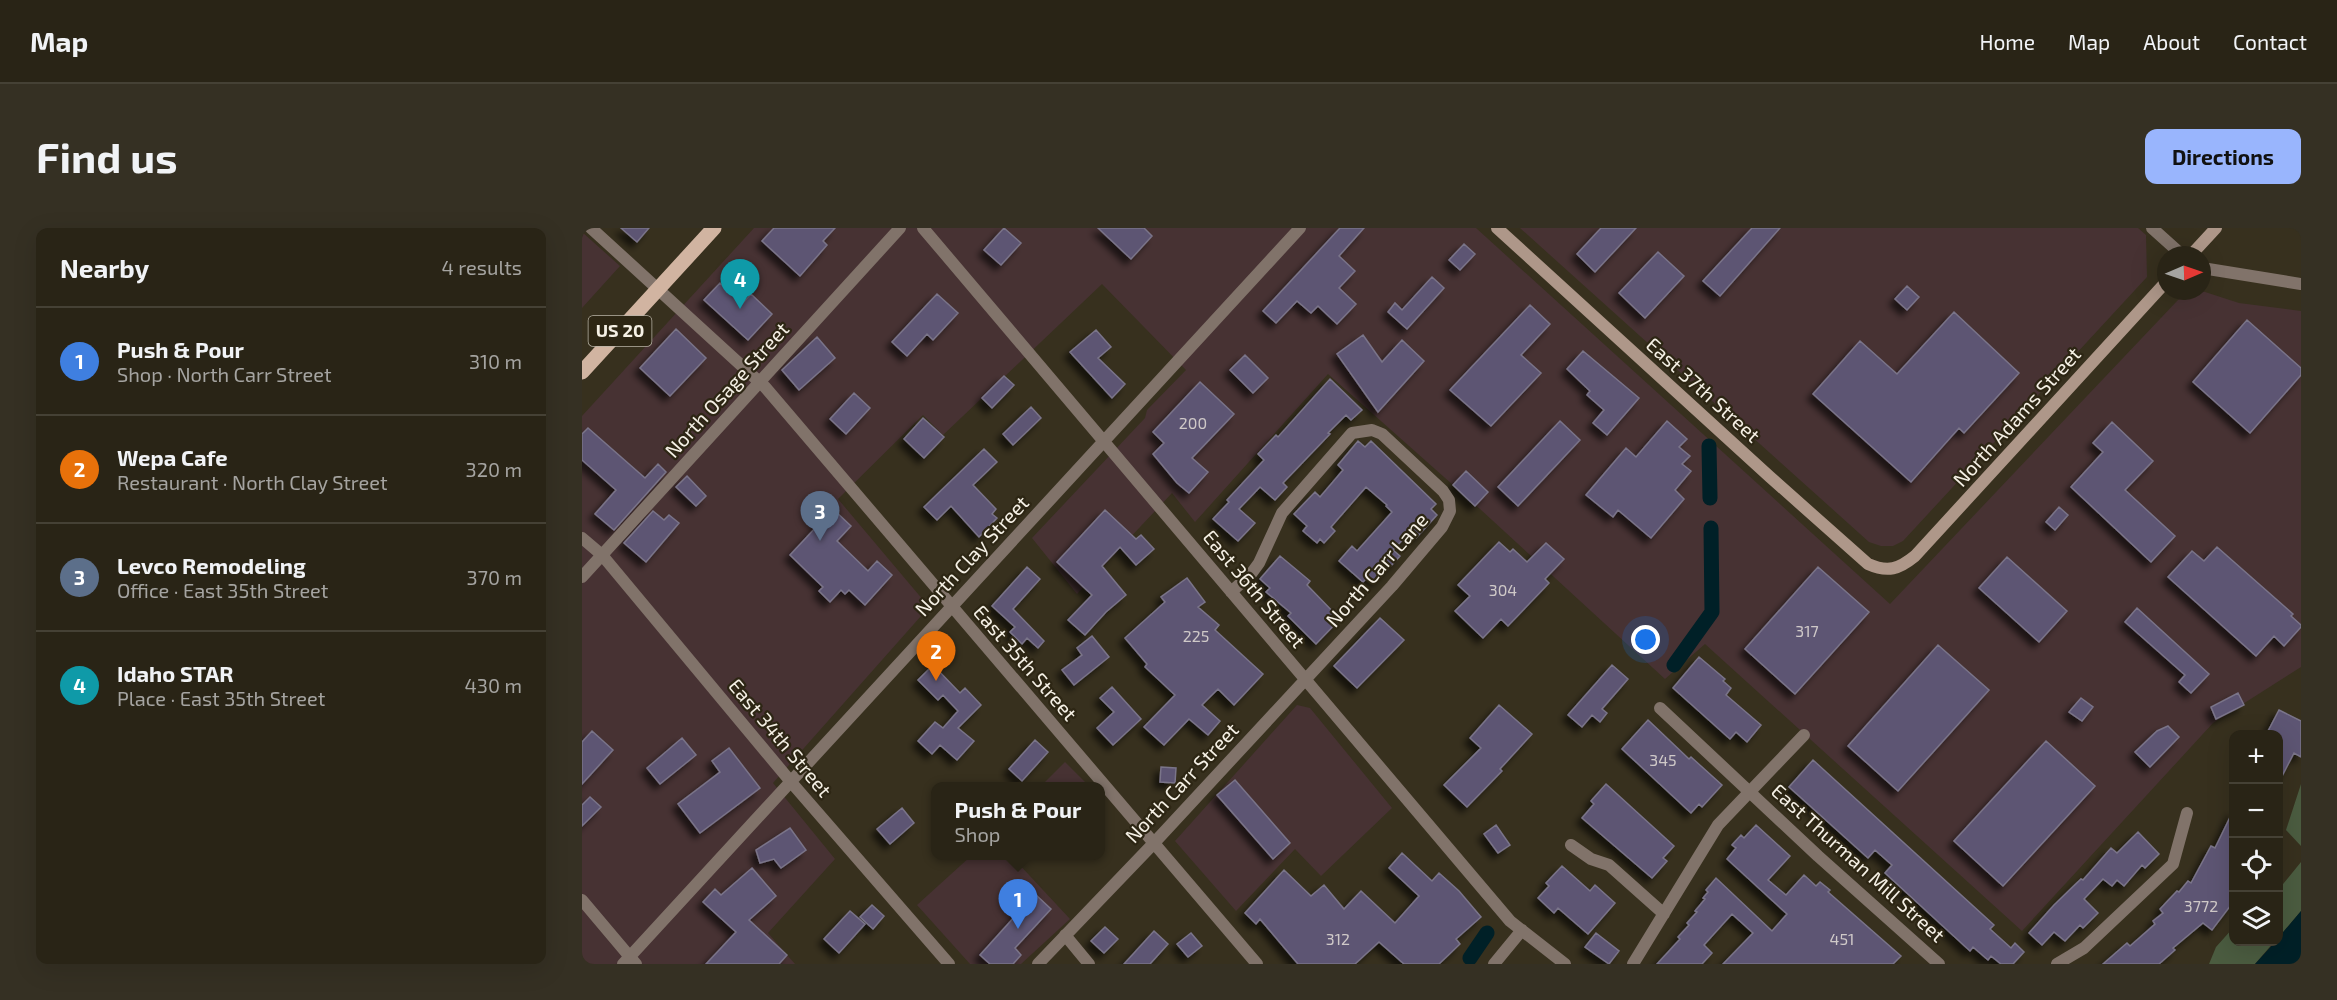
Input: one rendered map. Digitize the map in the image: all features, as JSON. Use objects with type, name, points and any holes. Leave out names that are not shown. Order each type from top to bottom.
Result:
[{"type":"main road","name":"US 20","points":[[582,372],[714,228]]},
{"type":"street","name":"East 35th Street","points":[[591,228],[760,382],[1102,782]]},
{"type":"street","name":"North Osage Street","points":[[582,578],[900,228]]},
{"type":"street","name":"East 36th Street","points":[[923,228],[1510,921],[1566,964]]},
{"type":"street","name":"North Clay Street","points":[[630,962],[790,782],[1300,228]]},
{"type":"street","name":"East 37th Street","points":[[1497,228],[1868,564],[1879,569],[1890,570]]},
{"type":"street","points":[[2152,228],[2172,246]]},
{"type":"street","points":[[2199,246],[2216,228]]},
{"type":"street","points":[[2211,269],[2301,284]]},
{"type":"street","name":"North Adams Street","points":[[1890,570],[1902,567],[1920,550],[2157,292]]},
{"type":"street","name":"North Carr Lane","points":[[1231,592],[1251,574],[1259,563],[1282,513],[1352,433],[1372,430],[1382,434],[1435,483],[1449,500],[1450,511],[1442,527],[1392,586],[1305,679]]},
{"type":"street","name":"East 34th Street","points":[[582,538],[602,555],[790,782],[949,964]]},
{"type":"street","name":"North Carr Street","points":[[1038,964],[1154,843],[1305,679]]},
{"type":"street","name":"East Thurman Mill Street","points":[[1660,708],[1939,964]]},
{"type":"street","points":[[1633,964],[1718,825],[1804,735]]},
{"type":"street","name":"East 35th Street","points":[[1105,786],[1257,964]]},
{"type":"street","points":[[2056,964],[2084,948],[2173,864],[2187,813]]},
{"type":"street","points":[[1571,845],[1591,859],[1609,865],[1664,914]]},
{"type":"street","points":[[582,900],[630,962]]},
{"type":"street","points":[[1494,964],[1521,930]]},
{"type":"street","points":[[1065,935],[1089,964]]},
{"type":"shaded area","points":[[754,228],[1476,228],[1890,604],[2178,300],[2211,300],[2211,294],[2239,303],[2301,311],[2301,667],[2213,723],[2022,931],[1705,644],[1665,679],[1480,509],[1328,374],[1195,522],[1172,493],[1077,594],[1032,538],[1145,418],[1147,410],[1186,370],[1102,284],[943,435],[923,415],[838,499],[929,607],[773,783],[835,859],[768,933],[795,964],[582,964],[582,416]]},
{"type":"shaded area","points":[[1520,228],[2138,228],[2146,235],[2147,277],[1903,541],[1893,546],[1881,546],[1869,542]]},
{"type":"shaded area","points":[[582,232],[620,266],[582,308]]},
{"type":"shaded area","points":[[1297,705],[1310,708],[1392,808],[1321,876],[1295,849],[1236,911],[1175,841]]},
{"type":"shaded area","points":[[1065,762],[1085,782],[1045,782]]},
{"type":"shaded area","points":[[967,860],[1017,860],[1070,919],[1021,964],[970,964],[917,905]]},
{"type":"green space","points":[[2301,784],[2301,846],[2286,830]]},
{"type":"green space","points":[[2301,862],[2301,911],[2283,932],[2283,892],[2283,884]]},
{"type":"green space","points":[[2229,932],[2229,946],[2271,946],[2255,964],[2209,964],[2216,947]]},
{"type":"water","points":[[2301,911],[2301,964],[2255,964],[2271,946],[2283,946],[2283,932]]},
{"type":"building","points":[[621,228],[649,228],[637,242]]},
{"type":"building","points":[[774,228],[835,228],[823,241],[827,245],[800,276],[762,241]]},
{"type":"building","points":[[1004,228],[1021,243],[1001,265],[984,250]]},
{"type":"building","points":[[1098,228],[1144,228],[1152,236],[1131,259]]},
{"type":"building","points":[[1340,228],[1364,228],[1339,256],[1355,271],[1339,288],[1356,304],[1337,324],[1318,306],[1311,313],[1297,301],[1276,323],[1263,311]]},
{"type":"building","points":[[1601,228],[1636,228],[1595,272],[1577,254]]},
{"type":"building","points":[[1752,228],[1780,228],[1720,296],[1703,281]]},
{"type":"building","points":[[1464,244],[1475,254],[1460,270],[1449,260]]},
{"type":"building","points":[[1658,252],[1684,276],[1645,318],[1619,293]]},
{"type":"building","points":[[1432,277],[1444,288],[1407,329],[1388,312],[1395,303],[1402,310]]},
{"type":"building","points":[[720,283],[742,304],[751,294],[772,314],[748,340],[704,300]]},
{"type":"building","points":[[1907,286],[1919,297],[1907,310],[1895,299]]},
{"type":"building","points":[[937,294],[958,313],[933,340],[927,334],[907,356],[892,342]]},
{"type":"building","points":[[1530,305],[1550,324],[1521,355],[1541,373],[1491,426],[1450,390]]},
{"type":"building","points":[[1954,312],[2019,373],[1964,433],[1959,428],[1911,482],[1813,394],[1860,341],[1897,374]]},
{"type":"building","points":[[2247,320],[2301,368],[2301,375],[2250,433],[2193,382]]},
{"type":"building","points":[[676,329],[706,358],[670,396],[640,368]]},
{"type":"building","points":[[1096,330],[1111,347],[1098,358],[1125,384],[1112,398],[1070,352]]},
{"type":"building","points":[[1363,335],[1382,362],[1402,340],[1424,361],[1378,412],[1337,354]]},
{"type":"building","points":[[817,337],[835,358],[799,390],[782,370]]},
{"type":"building","points":[[1583,351],[1639,398],[1607,435],[1593,423],[1604,410],[1587,395],[1590,391],[1567,369]]},
{"type":"building","points":[[1245,355],[1268,378],[1253,393],[1230,370]]},
{"type":"building","points":[[1004,376],[1014,385],[992,408],[982,398]]},
{"type":"building","points":[[1330,379],[1362,410],[1351,420],[1346,415],[1328,433],[1330,434],[1283,483],[1287,487],[1275,500],[1260,487],[1239,509],[1255,523],[1238,541],[1213,519],[1229,502],[1227,500],[1264,460],[1258,454],[1276,435],[1278,437]]},
{"type":"building","points":[[1200,382],[1234,414],[1192,458],[1208,472],[1189,493],[1177,483],[1153,454],[1164,443],[1153,432]]},
{"type":"building","points":[[854,393],[870,408],[846,434],[830,419]]},
{"type":"building","points":[[1031,407],[1041,418],[1013,445],[1003,434]]},
{"type":"building","points":[[923,418],[944,437],[924,458],[904,439]]},
{"type":"building","points":[[1560,421],[1580,440],[1518,506],[1498,487]]},
{"type":"building","points":[[1667,421],[1687,439],[1679,447],[1690,456],[1682,464],[1691,471],[1675,490],[1684,499],[1651,538],[1618,510],[1613,517],[1586,495],[1626,448],[1636,457]]},
{"type":"building","points":[[2112,422],[2153,461],[2125,490],[2175,536],[2151,562],[2071,487],[2103,452],[2093,443]]},
{"type":"building","points":[[588,428],[645,478],[658,464],[666,472],[614,530],[595,514],[616,490],[582,460],[582,434]]},
{"type":"building","points":[[1358,441],[1365,447],[1371,441],[1436,504],[1431,509],[1437,515],[1416,538],[1410,532],[1393,550],[1400,556],[1376,582],[1369,576],[1363,582],[1339,561],[1352,546],[1357,551],[1392,512],[1366,487],[1331,527],[1335,531],[1324,543],[1320,539],[1317,543],[1303,531],[1307,526],[1294,514],[1315,492],[1320,497],[1343,470],[1338,465]]},
{"type":"building","points":[[984,449],[997,462],[973,485],[996,509],[992,514],[997,518],[979,537],[951,506],[937,520],[924,507]]},
{"type":"building","points":[[1466,471],[1488,492],[1475,506],[1453,485]]},
{"type":"building","points":[[687,476],[706,496],[696,506],[676,487]]},
{"type":"building","points":[[2059,507],[2068,515],[2055,530],[2046,522]]},
{"type":"building","points":[[833,509],[851,526],[837,541],[868,571],[877,561],[892,575],[865,605],[849,590],[845,594],[841,590],[830,602],[819,591],[823,587],[790,555]]},
{"type":"building","points":[[1105,510],[1136,539],[1141,535],[1154,549],[1136,565],[1120,547],[1102,566],[1126,595],[1085,635],[1068,620],[1092,595],[1057,562]]},
{"type":"building","points":[[653,511],[664,520],[669,515],[679,523],[646,562],[624,543]]},
{"type":"building","points":[[1499,542],[1510,552],[1513,549],[1527,562],[1546,543],[1564,559],[1545,579],[1549,583],[1508,626],[1501,619],[1483,638],[1455,611],[1470,596],[1458,585]]},
{"type":"building","points":[[2217,547],[2293,614],[2291,616],[2301,625],[2284,646],[2274,636],[2256,656],[2168,577],[2192,551],[2204,561]]},
{"type":"building","points":[[1280,556],[1310,581],[1307,585],[1340,619],[1316,644],[1288,616],[1291,613],[1266,592],[1270,588],[1260,579]]},
{"type":"building","points":[[2007,557],[2067,611],[2039,642],[1979,588]]},
{"type":"building","points":[[1027,567],[1040,579],[1013,609],[1044,641],[1038,648],[1027,638],[1022,644],[1010,632],[1015,627],[992,606]]},
{"type":"building","points":[[1818,567],[1869,612],[1795,694],[1745,649]]},
{"type":"building","points":[[1187,578],[1205,602],[1198,607],[1219,625],[1215,630],[1263,674],[1234,705],[1218,689],[1202,705],[1220,721],[1208,735],[1189,719],[1164,745],[1144,727],[1175,695],[1145,667],[1147,664],[1125,638],[1165,602],[1161,597]]},
{"type":"building","points":[[2137,608],[2209,674],[2191,693],[2179,682],[2185,675],[2125,622]]},
{"type":"building","points":[[1380,618],[1404,640],[1357,688],[1334,666]]},
{"type":"building","points":[[1092,636],[1109,657],[1074,685],[1062,670],[1082,655],[1077,648]]},
{"type":"building","points":[[1938,645],[1989,690],[1898,791],[1848,746]]},
{"type":"building","points":[[1699,657],[1725,679],[1723,681],[1731,688],[1726,695],[1761,725],[1747,742],[1736,732],[1730,739],[1673,688]]},
{"type":"building","points":[[933,665],[960,693],[965,688],[981,705],[958,728],[974,741],[957,760],[940,745],[932,754],[918,741],[935,722],[943,728],[958,711],[943,695],[938,700],[918,680]]},
{"type":"building","points":[[1612,665],[1628,679],[1602,709],[1607,713],[1600,722],[1592,715],[1582,727],[1568,715]]},
{"type":"building","points":[[1112,687],[1141,719],[1113,745],[1097,728],[1114,712],[1100,698]]},
{"type":"building","points":[[2238,693],[2244,705],[2216,719],[2211,707]]},
{"type":"building","points":[[2081,698],[2093,707],[2082,721],[2069,712]]},
{"type":"building","points":[[1499,705],[1532,734],[1500,769],[1502,771],[1467,807],[1444,785],[1481,748],[1470,738]]},
{"type":"building","points":[[2279,710],[2301,721],[2301,757],[2294,753],[2283,774],[2283,730],[2269,730]]},
{"type":"building","points":[[1648,720],[1689,759],[1691,757],[1722,785],[1702,807],[1699,804],[1691,813],[1622,749]]},
{"type":"building","points":[[2168,726],[2179,737],[2150,767],[2135,752],[2157,731]]},
{"type":"building","points":[[592,731],[613,750],[582,784],[582,742]]},
{"type":"building","points":[[682,738],[696,755],[660,784],[647,768]]},
{"type":"building","points":[[1035,740],[1048,752],[1022,781],[1009,769]]},
{"type":"building","points":[[2046,741],[2095,786],[2003,886],[1954,841]]},
{"type":"building","points":[[729,748],[760,788],[700,833],[678,804],[720,772],[712,761]]},
{"type":"building","points":[[1813,760],[1994,925],[1990,929],[2011,948],[2015,943],[2024,952],[2013,964],[2001,964],[1991,956],[1988,960],[1973,947],[1970,951],[1885,873],[1892,865],[1875,850],[1868,858],[1789,787]]},
{"type":"building","points":[[1161,767],[1176,768],[1175,783],[1160,782]]},
{"type":"building","points":[[1235,780],[1290,843],[1273,859],[1217,795]]},
{"type":"building","points":[[1606,784],[1674,846],[1663,858],[1667,861],[1652,878],[1582,818],[1594,804],[1591,801]]},
{"type":"building","points":[[590,797],[601,807],[582,826],[582,805]]},
{"type":"building","points":[[902,808],[914,823],[890,844],[877,829]]},
{"type":"building","points":[[2229,819],[2229,908],[2212,930],[2203,923],[2173,948],[2175,950],[2159,964],[2103,964],[2127,943],[2130,946],[2155,924],[2153,921],[2163,913],[2160,909],[2188,881],[2191,883],[2211,846],[2215,848]]},
{"type":"building","points":[[1496,825],[1510,845],[1498,853],[1484,834]]},
{"type":"building","points":[[1756,825],[1790,856],[1768,880],[1786,895],[1804,875],[1816,886],[1820,882],[1830,890],[1828,892],[1901,956],[1893,964],[1723,964],[1753,933],[1732,914],[1704,945],[1712,953],[1702,964],[1657,964],[1680,939],[1678,937],[1689,925],[1687,923],[1697,912],[1695,911],[1708,892],[1706,890],[1716,878],[1772,931],[1787,914],[1727,859],[1736,848],[1732,845],[1741,835],[1744,838]]},
{"type":"building","points":[[790,828],[806,850],[781,868],[774,859],[760,863],[756,850]]},
{"type":"building","points":[[2138,832],[2159,854],[2145,868],[2142,865],[2124,886],[2117,880],[2112,886],[2103,879],[2084,899],[2098,913],[2083,928],[2080,925],[2065,941],[2054,932],[2042,945],[2029,933],[2054,905],[2081,879],[2083,880],[2111,848],[2117,853]]},
{"type":"building","points":[[1402,853],[1432,881],[1439,873],[1459,891],[1481,917],[1456,939],[1460,944],[1439,964],[1404,964],[1379,942],[1355,964],[1298,964],[1260,919],[1256,924],[1245,913],[1284,870],[1311,896],[1324,885],[1344,909],[1361,891],[1395,923],[1419,896],[1389,868]]},
{"type":"building","points":[[1562,866],[1590,891],[1595,885],[1615,903],[1588,934],[1558,908],[1554,913],[1538,898],[1549,886],[1546,883]]},
{"type":"building","points":[[752,868],[776,896],[749,920],[787,955],[779,964],[706,964],[736,932],[703,902],[715,889],[721,895]]},
{"type":"building","points":[[1035,894],[1051,909],[1015,948],[1021,955],[1013,964],[990,964],[980,955]]},
{"type":"building","points":[[872,905],[884,916],[873,929],[860,917]]},
{"type":"building","points":[[850,911],[865,924],[839,953],[824,939]]},
{"type":"building","points":[[1105,927],[1118,939],[1104,953],[1091,941]]},
{"type":"building","points":[[1154,931],[1168,944],[1150,964],[1124,964]]},
{"type":"building","points":[[1191,933],[1202,946],[1188,957],[1177,944]]},
{"type":"building","points":[[1596,933],[1619,951],[1609,964],[1585,947]]},
{"type":"waterway","points":[[1709,446],[1710,498]]},
{"type":"waterway","points":[[1674,665],[1712,612],[1711,528]]},
{"type":"waterway","points":[[1470,958],[1487,933]]},
{"type":"place","name":"Idaho STAR","points":[[740,309]]},
{"type":"place","name":"Levco Remodeling","points":[[820,541]]},
{"type":"place","name":"Wepa Cafe","points":[[936,681]]},
{"type":"place","name":"Push & Pour","points":[[1018,929]]}]
